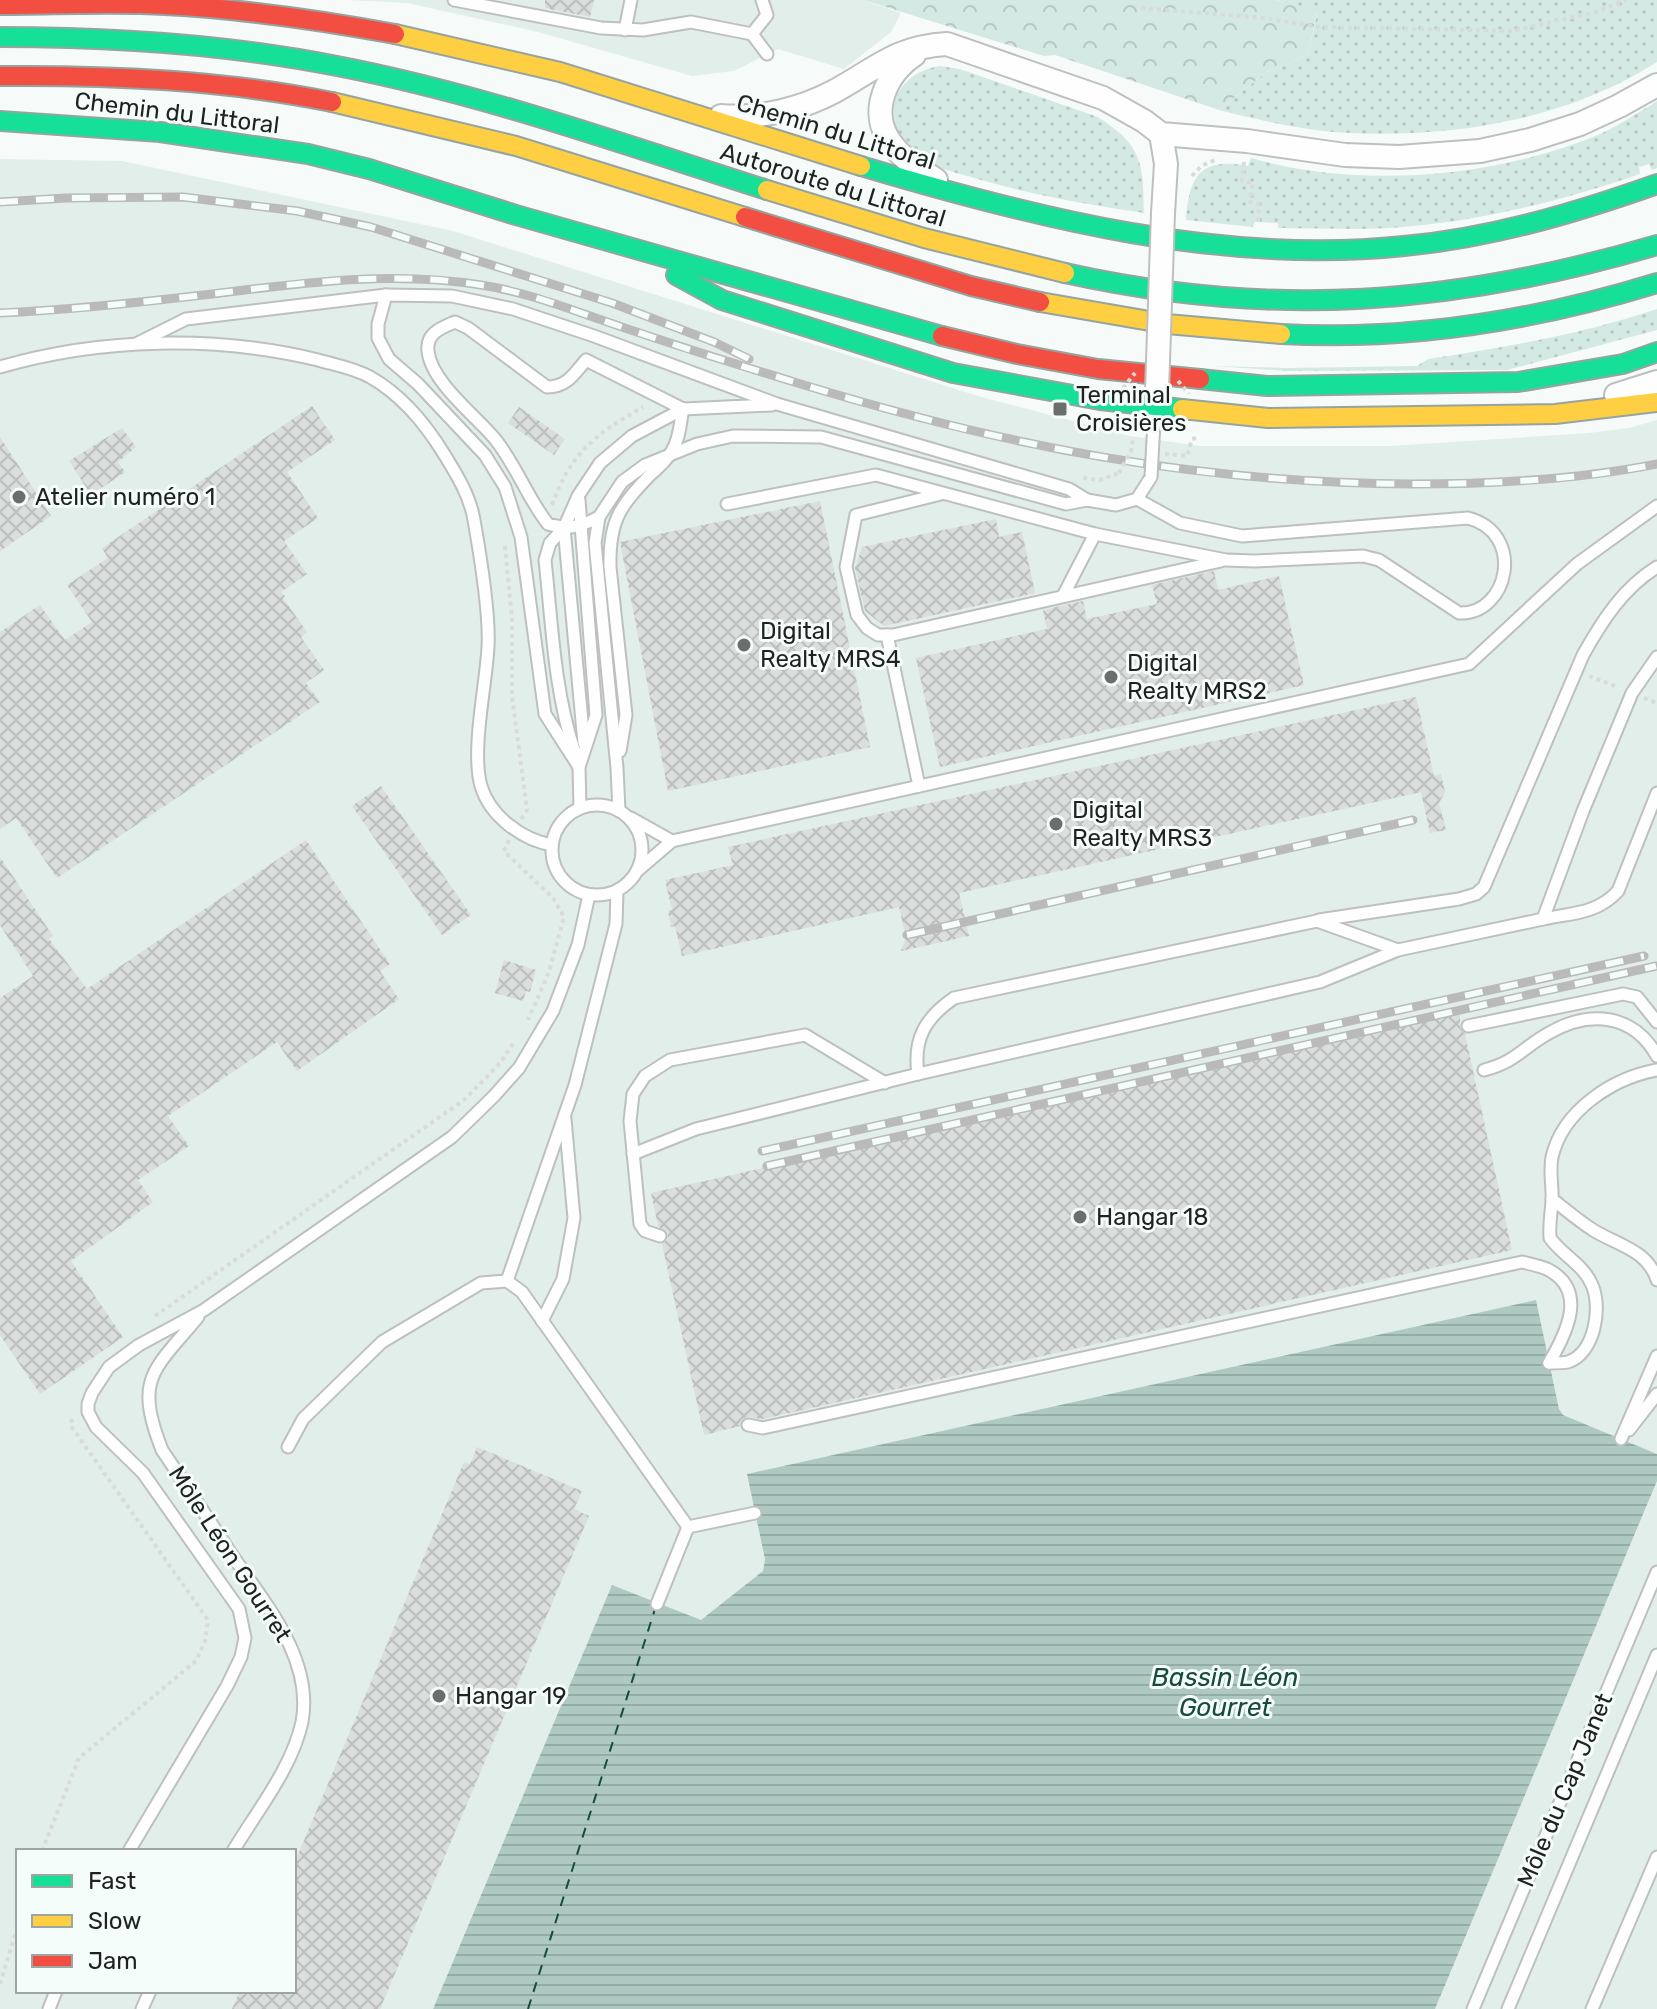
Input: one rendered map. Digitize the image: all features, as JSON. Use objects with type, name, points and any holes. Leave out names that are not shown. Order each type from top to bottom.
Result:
[{"type":"main road","name":"Chemin du Littoral","points":[[0,5],[187,3],[384,31],[503,57],[1037,216],[1142,236],[1299,250],[1371,249],[1444,239],[1550,218],[1657,184]]},
{"type":"main road","name":"Autoroute du Littoral","points":[[0,37],[68,36],[159,41],[249,51],[362,71],[509,110],[914,236],[995,258],[1140,289],[1290,302],[1375,301],[1529,281],[1595,265],[1657,245]]},
{"type":"main road","points":[[0,76],[148,77],[196,81],[289,93],[365,108],[516,146],[971,286],[1032,301],[1184,326],[1285,336],[1334,337],[1446,330],[1565,309],[1657,283]]},
{"type":"main road","name":"Chemin du Littoral","points":[[0,121],[160,132],[308,154],[369,169],[623,246]]},
{"type":"main road","points":[[623,246],[920,330],[1017,354],[1098,369],[1183,379],[1267,386],[1518,382],[1623,364],[1657,352]]},
{"type":"main road","points":[[623,246],[722,300],[953,373],[1077,397],[1156,399],[1268,418],[1555,414],[1657,402]]},
{"type":"street","points":[[685,111],[726,117],[795,107],[835,91],[903,51],[947,44],[1103,98],[1134,114],[1161,134],[1245,155],[1399,157],[1480,151],[1534,139],[1580,124],[1657,85]]},
{"type":"street","points":[[927,45],[900,64],[884,87],[880,110],[882,125],[885,134],[901,154],[956,194]]},
{"type":"street","points":[[1156,399],[1166,164],[1161,134]]},
{"type":"street","points":[[1555,414],[1657,382]]},
{"type":"lane","points":[[454,0],[601,28],[643,30],[691,22],[752,34],[767,54]]},
{"type":"lane","points":[[625,30],[631,0]]},
{"type":"lane","points":[[752,34],[767,15],[762,0]]},
{"type":"lane","points":[[386,295],[378,324],[378,338],[389,359],[418,384],[485,455],[505,487],[521,537],[545,714],[579,767]]},
{"type":"lane","points":[[136,344],[186,319],[386,295],[452,296],[513,309],[777,404],[1069,489],[1087,500]]},
{"type":"lane","points":[[599,517],[580,527],[564,528],[548,524],[496,440],[433,368],[427,349],[430,336],[437,329],[455,322],[468,328],[547,387],[558,387],[567,382],[586,360],[683,409]]},
{"type":"lane","points":[[0,367],[46,354],[136,344],[209,345],[286,353],[351,368],[371,377],[401,400],[426,424],[462,483],[474,519],[488,643],[478,770],[486,799],[515,829],[540,843],[552,845]]},
{"type":"lane","points":[[637,871],[642,857],[641,842],[636,828],[623,814],[595,543],[599,517],[622,482],[645,465],[697,444],[733,436],[821,437],[1066,504],[1087,500],[1116,505],[1137,499],[1151,477],[1156,399]]},
{"type":"lane","points":[[580,808],[579,767],[562,713],[545,560],[550,543],[564,528],[578,496],[600,463],[632,436],[683,409],[777,404]]},
{"type":"lane","points":[[617,768],[626,715],[609,549],[621,507],[670,455],[677,441],[683,409]]},
{"type":"lane","points":[[727,504],[876,475],[1095,534],[1226,560],[1363,556],[1379,560],[1459,613],[1483,607],[1497,592],[1505,572],[1503,552],[1496,534],[1484,522],[1468,518],[1242,536],[1180,523],[1137,499]]},
{"type":"lane","points":[[944,493],[856,515],[846,567],[857,615],[867,628],[878,635],[1226,560]]},
{"type":"lane","points":[[578,496],[596,715],[579,767]]},
{"type":"lane","points":[[672,841],[600,805],[580,808],[561,823],[552,845],[553,858],[565,882],[575,890],[589,895],[603,895],[617,891],[629,882],[637,871],[672,841],[1469,664],[1577,564],[1657,506]]},
{"type":"lane","points":[[564,528],[585,747]]},
{"type":"lane","points":[[1063,596],[1095,534]]},
{"type":"lane","points":[[918,1074],[916,1054],[921,1034],[936,1010],[954,998],[1317,921],[1476,894],[1484,887],[1583,655],[1603,620],[1634,584],[1657,567]]},
{"type":"lane","points":[[887,635],[919,786]]},
{"type":"lane","points":[[1543,919],[1632,693],[1657,657]]},
{"type":"lane","points":[[633,1154],[696,1129],[918,1074],[1320,982],[1398,950],[1594,910],[1606,904],[1618,891],[1657,793]]},
{"type":"lane","points":[[507,1281],[565,1114],[616,924],[617,891]]},
{"type":"lane","name":"Môle Léon Gourret","points":[[130,1849],[227,1686],[241,1657],[245,1638],[239,1609],[143,1473],[96,1427],[88,1412],[88,1404],[109,1367],[139,1345],[204,1310],[452,1137],[494,1096],[519,1068],[553,1011],[578,945],[589,895]]},
{"type":"lane","points":[[1317,921],[1398,950]]},
{"type":"lane","points":[[1468,1026],[1623,994],[1637,997],[1657,1022]]},
{"type":"lane","points":[[1484,1070],[1511,1061],[1560,1027],[1608,1018],[1638,1032],[1649,1042],[1657,1056]]},
{"type":"lane","points":[[660,1236],[645,1231],[640,1224],[633,1154],[630,1121],[633,1094],[645,1076],[670,1060],[805,1035],[885,1083]]},
{"type":"lane","points":[[748,1425],[763,1428],[1522,1262],[1548,1270],[1565,1285],[1571,1308],[1567,1333],[1549,1363],[1569,1362],[1583,1350],[1593,1329],[1598,1307],[1592,1283],[1550,1238],[1552,1157],[1577,1113],[1597,1094],[1619,1081],[1657,1070]]},
{"type":"lane","points":[[542,1321],[563,1279],[574,1218],[565,1114]]},
{"type":"lane","points":[[1552,1199],[1597,1232],[1633,1249],[1655,1273],[1657,1280]]},
{"type":"lane","points":[[288,1447],[303,1419],[382,1342],[481,1283],[507,1281],[522,1292],[688,1527]]},
{"type":"lane","name":"Môle Léon Gourret","points":[[204,1310],[154,1370],[149,1383],[153,1427],[162,1450],[282,1630],[301,1681],[303,1719],[297,1741],[234,1849]]},
{"type":"lane","points":[[1657,1356],[1621,1439],[1657,1394]]},
{"type":"lane","points":[[688,1527],[755,1513]]},
{"type":"lane","points":[[657,1604],[688,1527]]},
{"type":"lane","name":"Môle du Cap Janet","points":[[1473,2009],[1657,1572]]},
{"type":"lane","name":"Môle du Cap Janet","points":[[1508,2009],[1657,1655]]},
{"type":"lane","points":[[1592,2009],[1657,1857]]},
{"type":"path","points":[[1141,8],[1264,18],[1320,27],[1511,31],[1596,12],[1626,0]]},
{"type":"path","points":[[1245,155],[1242,181],[1253,183],[1250,202],[1259,204],[1257,226]]},
{"type":"path","points":[[1192,176],[1201,166],[1218,159]]},
{"type":"path","points":[[1123,388],[1134,377],[1138,367]]},
{"type":"path","points":[[541,516],[549,512],[571,463],[601,430],[660,397]]},
{"type":"path","points":[[1119,473],[1131,451],[1133,437]]},
{"type":"path","points":[[1187,456],[1192,439],[1197,437]]},
{"type":"path","points":[[521,537],[504,539],[512,619],[512,696],[527,810],[504,851],[553,898],[564,917],[549,972],[525,1026]]},
{"type":"path","points":[[149,1320],[464,1100],[500,1063],[517,1038]]},
{"type":"path","points":[[43,1849],[79,1758],[196,1661],[205,1641],[208,1620],[71,1426],[72,1412]]},
{"type":"path","points":[[0,1984],[16,1932]]},
{"type":"shaded area","points":[[347,0],[862,0],[901,13],[891,32],[844,69],[778,49],[734,71],[692,76],[538,32],[407,3]]},
{"type":"shaded area","points":[[0,159],[122,161],[453,231],[978,396],[1130,436],[1200,446],[1391,446],[1589,433],[1629,428],[1657,420],[1657,1454],[1563,1416],[1536,1301],[765,1559],[763,1571],[705,1619],[697,1620],[612,1586],[433,2009],[0,2009]]},
{"type":"shaded area","points":[[1657,1481],[1657,2009],[1435,2009]]},
{"type":"green space","points":[[863,0],[1276,0],[1317,12],[1308,55],[1265,73],[1219,110],[1055,55],[1044,56]]},
{"type":"green space","points":[[1277,0],[1657,0],[1657,62],[1621,83],[1542,113],[1459,129],[1417,133],[1333,132],[1219,110],[1265,73],[1308,55],[1317,13]]},
{"type":"green space","points":[[940,66],[960,69],[1098,117],[1113,127],[1138,157],[1143,181],[1144,213],[1012,188],[944,169],[922,159],[908,147],[899,133],[894,119],[894,105],[899,91],[908,80],[922,71]]},
{"type":"green space","points":[[1657,101],[1657,168],[1652,170],[1649,164],[1639,167],[1640,174],[1537,205],[1466,219],[1394,228],[1278,228],[1278,223],[1255,222],[1253,227],[1186,220],[1190,191],[1195,181],[1200,173],[1219,164],[1248,166],[1251,158],[1292,168],[1379,176],[1468,170],[1553,151],[1593,137]]},
{"type":"green space","points":[[1657,309],[1657,330],[1507,370],[1287,371],[1213,366],[1417,366],[1428,359],[1572,333]]},
{"type":"water","name":"Bassin Léon Gourret","points":[[1536,1300],[1559,1409],[1563,1415],[1657,1454],[1657,1481],[1435,2009],[433,2009],[612,1585],[701,1620],[763,1571],[765,1559],[747,1474]]},
{"type":"building","points":[[545,0],[594,0],[590,17],[545,8]]},
{"type":"building","points":[[312,406],[335,440],[287,472],[318,518],[284,541],[307,574],[281,592],[307,632],[301,637],[324,670],[306,683],[320,702],[57,878],[16,818],[0,829],[0,632],[40,605],[65,640],[92,622],[67,585],[108,558],[102,548]]},
{"type":"building","points":[[519,407],[565,439],[554,455],[508,423]]},
{"type":"building","points":[[122,428],[136,447],[118,462],[125,472],[91,495],[69,461]]},
{"type":"building","name":"Atelier numéro 1","points":[[0,437],[51,516],[0,551]]},
{"type":"building","name":"Digital Realty MRS4","points":[[820,501],[870,747],[668,791],[620,542]]},
{"type":"building","points":[[996,519],[999,537],[1022,532],[1035,593],[884,626],[865,611],[855,568],[862,547]]},
{"type":"building","name":"Digital Realty MRS2","points":[[1214,571],[1218,590],[1279,576],[1304,685],[940,767],[916,658],[1047,629],[1043,610],[1083,601],[1087,619],[1157,604],[1152,585]]},
{"type":"building","name":"Digital Realty MRS3","points":[[1416,697],[1434,776],[1441,774],[1445,792],[1439,803],[1446,830],[1430,833],[1421,792],[959,893],[969,936],[901,951],[906,937],[899,907],[682,956],[675,926],[671,927],[668,911],[672,910],[665,880],[733,865],[728,847]]},
{"type":"building","points":[[381,786],[471,915],[442,935],[352,806]]},
{"type":"building","points":[[306,840],[390,964],[380,971],[399,999],[297,1071],[277,1042],[168,1116],[189,1146],[138,1180],[153,1202],[71,1261],[123,1337],[40,1394],[0,1335],[0,998],[33,976],[0,925],[0,857],[53,936],[49,939],[87,989]]},
{"type":"building","points":[[504,960],[536,970],[530,992],[526,991],[523,1001],[495,993]]},
{"type":"building","name":"Hangar 18","points":[[1460,1013],[1460,1028],[1465,1034],[1512,1250],[763,1419],[746,1417],[741,1420],[740,1426],[704,1435],[662,1244],[668,1239],[668,1234],[658,1226],[651,1193]]},
{"type":"building","name":"Hangar 19","points":[[477,1447],[582,1491],[574,1509],[589,1516],[380,2009],[232,2009],[239,1993],[296,1993],[296,1859],[464,1462],[470,1464]]},
{"type":"ferry route","points":[[528,2009],[655,1609]]},
{"type":"railway","points":[[0,202],[183,197],[297,211],[371,227],[612,303],[714,342],[749,359]]},
{"type":"railway","points":[[0,313],[102,306],[342,280],[446,281],[499,288],[533,297],[711,356],[880,407],[1030,443],[1180,469],[1333,482],[1412,484],[1535,480],[1657,464]]},
{"type":"railway","points":[[907,935],[1413,820]]},
{"type":"railway","points":[[762,1151],[1644,956]]},
{"type":"railway","points":[[767,1166],[1656,966]]},
{"type":"traffic: fast","points":[[0,37],[169,43],[253,52],[337,66],[500,106],[767,190]]},
{"type":"traffic: fast","points":[[0,121],[160,132],[308,154],[369,169],[516,215],[942,336]]},
{"type":"traffic: fast","points":[[861,166],[994,203],[1129,233],[1266,249],[1335,250],[1404,246],[1469,237],[1564,214],[1657,184]]},
{"type":"traffic: fast","points":[[1065,273],[1216,296],[1290,300],[1362,299],[1508,281],[1657,245]]},
{"type":"traffic: fast","points":[[676,275],[722,300],[953,373],[1100,400],[1182,409]]},
{"type":"traffic: fast","points":[[1281,334],[1377,334],[1471,325],[1564,308],[1657,283]]},
{"type":"traffic: fast","points":[[1200,379],[1267,386],[1518,382],[1623,364],[1657,352]]},
{"type":"traffic: slow","points":[[395,34],[560,72],[861,166]]},
{"type":"traffic: slow","points":[[332,102],[516,146],[745,217]]},
{"type":"traffic: slow","points":[[767,190],[924,238],[1065,273]]},
{"type":"traffic: slow","points":[[1040,302],[1167,324],[1281,334]]},
{"type":"traffic: slow","points":[[1182,409],[1268,418],[1555,414],[1657,402]]},
{"type":"traffic: jam","points":[[0,5],[194,7],[280,16],[395,34]]},
{"type":"traffic: jam","points":[[0,76],[167,80],[332,102]]},
{"type":"traffic: jam","points":[[745,217],[971,286],[1040,302]]},
{"type":"traffic: jam","points":[[942,336],[1098,369],[1200,379]]},
{"type":"place","name":"Terminal Croisières","points":[[1060,409]]},
{"type":"place","name":"Atelier numéro 1","points":[[19,497]]},
{"type":"place","name":"Digital Realty MRS4","points":[[744,645]]},
{"type":"place","name":"Digital Realty MRS2","points":[[1111,677]]},
{"type":"place","name":"Digital Realty MRS3","points":[[1056,824]]},
{"type":"place","name":"Hangar 18","points":[[1080,1217]]},
{"type":"place","name":"Hangar 19","points":[[439,1696]]}]
